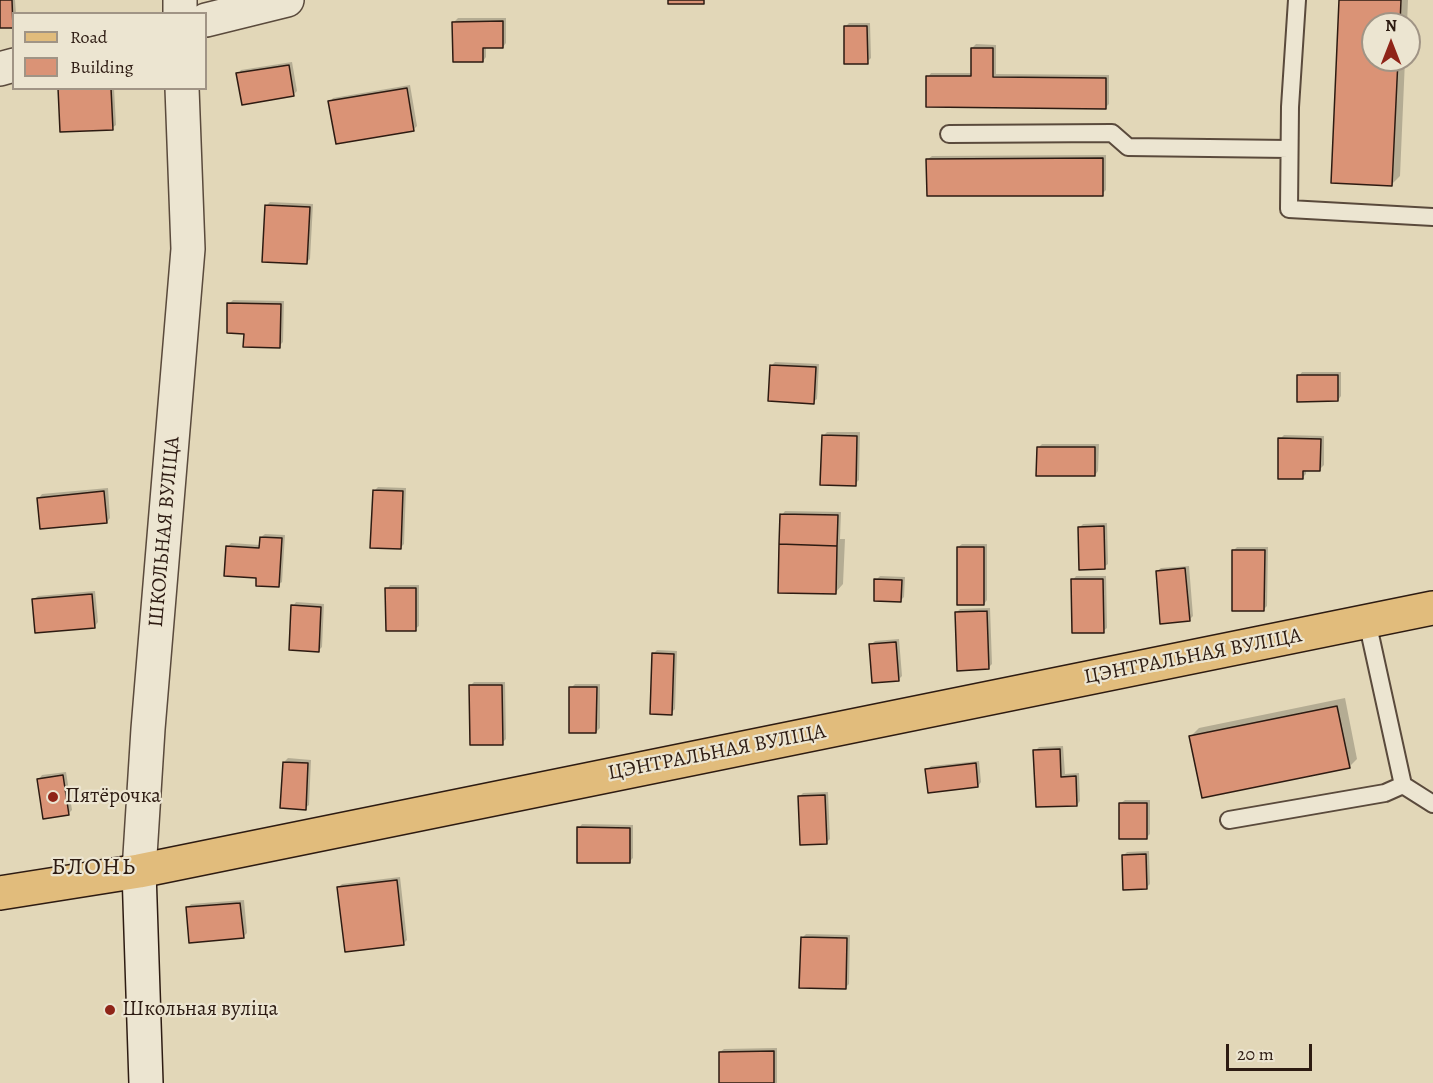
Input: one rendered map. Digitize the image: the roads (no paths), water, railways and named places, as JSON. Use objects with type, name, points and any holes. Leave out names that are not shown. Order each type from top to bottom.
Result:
[{"type":"main road","name":"ЦЭНТРАЛЬНАЯ ВУЛІЦА","points":[[0,893],[139,871],[1433,609]]},
{"type":"street","points":[[207,20],[287,0]]},
{"type":"street","name":"ШКОЛЬНАЯ ВУЛІЦА","points":[[146,1083],[139,871],[149,717],[188,249],[182,90]]},
{"type":"lane","points":[[1297,0],[1290,107],[1289,209],[1433,217]]},
{"type":"lane","points":[[949,134],[1112,133],[1128,147],[1289,149]]},
{"type":"lane","points":[[1367,621],[1403,785],[1433,804]]},
{"type":"lane","points":[[1229,820],[1385,793],[1403,785]]},
{"type":"place","name":"Пятёрочка","points":[[53,797]]},
{"type":"place","name":"Школьная вуліца","points":[[110,1010]]},
{"type":"district","name":"БЛОНЬ","points":[[94,868]]}]
